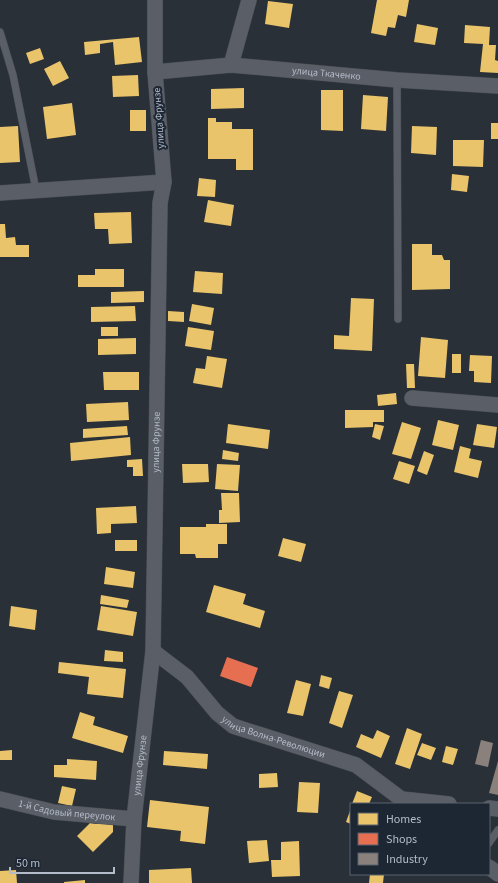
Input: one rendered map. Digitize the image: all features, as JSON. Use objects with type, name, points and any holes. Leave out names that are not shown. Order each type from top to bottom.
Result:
[{"type":"street","name":"улица Фрунзе","points":[[131,883],[134,819],[153,651],[160,203],[164,182],[155,72],[155,0]]},
{"type":"street","points":[[231,64],[249,0]]},
{"type":"street","name":"улица Ткаченко","points":[[155,72],[231,64],[396,80],[498,86]]},
{"type":"street","points":[[0,193],[164,182]]},
{"type":"street","points":[[412,398],[498,405]]},
{"type":"street","name":"улица Волна-Революции","points":[[153,651],[187,677],[217,713],[233,726],[356,765],[405,802]]},
{"type":"street","name":"1-й Садовый переулок","points":[[0,798],[54,812],[134,819]]},
{"type":"street","points":[[405,802],[427,803]]},
{"type":"street","points":[[490,868],[498,874]]},
{"type":"lane","points":[[0,32],[13,75],[36,190]]},
{"type":"lane","points":[[396,80],[398,319]]},
{"type":"lane","points":[[490,842],[498,830]]},
{"type":"building: Homes","points":[[377,0],[409,0],[406,17],[398,15],[395,28],[388,27],[386,36],[371,33]]},
{"type":"building: Homes","points":[[268,1],[293,4],[289,28],[265,24]]},
{"type":"building: Homes","points":[[417,24],[438,28],[435,45],[414,42]]},
{"type":"building: Homes","points":[[465,25],[490,27],[489,45],[496,45],[495,60],[498,61],[498,73],[480,72],[483,44],[464,43]]},
{"type":"building: Homes","points":[[139,37],[142,62],[115,65],[113,42],[100,44],[100,53],[85,55],[84,42]]},
{"type":"building: Homes","points":[[40,48],[44,59],[30,64],[26,53]]},
{"type":"building: Homes","points":[[60,61],[69,78],[53,86],[44,69]]},
{"type":"building: Homes","points":[[138,75],[139,96],[113,97],[112,76]]},
{"type":"building: Homes","points":[[244,88],[244,108],[211,109],[211,89]]},
{"type":"building: Homes","points":[[321,90],[343,90],[343,131],[321,130]]},
{"type":"building: Homes","points":[[363,95],[388,97],[386,131],[361,129]]},
{"type":"building: Homes","points":[[72,103],[76,135],[47,139],[43,107]]},
{"type":"building: Homes","points":[[130,110],[146,110],[146,131],[130,131]]},
{"type":"building: Homes","points":[[208,118],[216,118],[216,122],[232,122],[232,129],[253,129],[253,170],[236,170],[236,159],[208,159]]},
{"type":"building: Homes","points":[[491,123],[498,123],[498,139],[491,139]]},
{"type":"building: Homes","points":[[18,126],[20,162],[0,163],[0,127]]},
{"type":"building: Homes","points":[[412,126],[437,127],[436,155],[411,153]]},
{"type":"building: Homes","points":[[453,140],[484,140],[483,167],[453,166]]},
{"type":"building: Homes","points":[[452,174],[469,176],[467,192],[451,190]]},
{"type":"building: Homes","points":[[199,178],[216,180],[215,197],[197,196]]},
{"type":"building: Homes","points":[[208,200],[234,205],[231,226],[204,222]]},
{"type":"building: Homes","points":[[131,212],[132,243],[109,244],[108,229],[95,229],[94,213]]},
{"type":"building: Homes","points":[[0,224],[5,224],[6,238],[15,237],[16,245],[29,245],[29,257],[0,257]]},
{"type":"building: Homes","points":[[412,244],[432,244],[432,255],[442,255],[444,260],[450,260],[450,289],[412,290]]},
{"type":"building: Homes","points":[[95,269],[124,269],[124,287],[78,287],[78,275],[95,275]]},
{"type":"building: Homes","points":[[195,271],[223,273],[222,294],[193,292]]},
{"type":"building: Homes","points":[[144,291],[144,302],[111,303],[111,292]]},
{"type":"building: Homes","points":[[351,298],[374,299],[372,351],[334,349],[334,335],[349,336]]},
{"type":"building: Homes","points":[[192,304],[214,308],[211,325],[189,321]]},
{"type":"building: Homes","points":[[135,306],[136,321],[91,322],[91,307]]},
{"type":"building: Homes","points":[[168,311],[184,312],[184,322],[168,321]]},
{"type":"building: Homes","points":[[101,327],[118,327],[118,336],[101,336]]},
{"type":"building: Homes","points":[[188,327],[214,331],[211,350],[185,346]]},
{"type":"building: Homes","points":[[421,337],[448,340],[445,378],[418,376]]},
{"type":"building: Homes","points":[[136,338],[136,354],[98,355],[98,339]]},
{"type":"building: Homes","points":[[452,354],[461,354],[461,373],[452,373]]},
{"type":"building: Homes","points":[[470,355],[492,356],[491,383],[474,382],[474,371],[469,371]]},
{"type":"building: Homes","points":[[207,356],[227,359],[222,388],[193,383],[196,368],[205,369]]},
{"type":"building: Homes","points":[[406,364],[414,364],[415,388],[407,388]]},
{"type":"building: Homes","points":[[103,372],[139,372],[139,390],[104,390]]},
{"type":"building: Homes","points":[[396,393],[397,404],[378,406],[377,395]]},
{"type":"building: Homes","points":[[128,402],[129,420],[87,422],[86,404]]},
{"type":"building: Homes","points":[[345,410],[384,410],[384,422],[373,422],[373,427],[345,428]]},
{"type":"building: Homes","points":[[438,420],[459,425],[453,450],[432,445]]},
{"type":"building: Homes","points":[[402,422],[421,428],[411,459],[392,454]]},
{"type":"building: Homes","points":[[228,424],[270,430],[268,449],[226,443]]},
{"type":"building: Homes","points":[[375,424],[384,426],[380,440],[372,437]]},
{"type":"building: Homes","points":[[477,424],[497,427],[494,448],[473,445]]},
{"type":"building: Homes","points":[[127,426],[128,435],[83,438],[83,429]]},
{"type":"building: Homes","points":[[130,437],[131,455],[71,461],[70,443]]},
{"type":"building: Homes","points":[[460,446],[471,449],[469,458],[482,461],[478,478],[454,472]]},
{"type":"building: Homes","points":[[223,450],[239,453],[238,461],[222,459]]},
{"type":"building: Homes","points":[[424,451],[434,455],[427,475],[417,471]]},
{"type":"building: Homes","points":[[142,459],[143,476],[133,476],[133,467],[127,467],[127,460]]},
{"type":"building: Homes","points":[[399,461],[415,466],[409,484],[393,479]]},
{"type":"building: Homes","points":[[182,464],[208,464],[209,482],[183,483]]},
{"type":"building: Homes","points":[[217,464],[240,465],[238,491],[215,489]]},
{"type":"building: Homes","points":[[221,493],[239,493],[240,522],[219,523],[219,510],[222,510]]},
{"type":"building: Homes","points":[[136,506],[137,523],[111,524],[111,533],[97,534],[96,508]]},
{"type":"building: Homes","points":[[206,524],[227,524],[227,544],[218,544],[218,558],[196,558],[195,554],[180,554],[180,527],[206,527]]},
{"type":"building: Homes","points":[[283,538],[306,544],[301,562],[278,556]]},
{"type":"building: Homes","points":[[115,540],[137,540],[137,551],[115,551]]},
{"type":"building: Homes","points":[[106,567],[135,572],[133,588],[104,584]]},
{"type":"building: Homes","points":[[214,585],[246,594],[243,604],[265,611],[260,628],[206,612]]},
{"type":"building: Homes","points":[[101,595],[129,600],[127,608],[100,604]]},
{"type":"building: Homes","points":[[11,606],[37,610],[35,630],[9,626]]},
{"type":"building: Homes","points":[[101,606],[137,612],[133,636],[97,630]]},
{"type":"building: Homes","points":[[105,650],[123,652],[123,662],[104,661]]},
{"type":"building: Homes","points":[[59,662],[126,669],[123,698],[87,694],[89,677],[58,673]]},
{"type":"building: Homes","points":[[321,675],[332,678],[329,689],[319,686]]},
{"type":"building: Homes","points":[[296,680],[311,684],[303,716],[287,713]]},
{"type":"building: Homes","points":[[339,691],[353,695],[342,728],[329,723]]},
{"type":"building: Homes","points":[[80,712],[95,717],[93,725],[128,736],[123,753],[72,738]]},
{"type":"building: Homes","points":[[407,728],[422,734],[410,769],[395,764]]},
{"type":"building: Homes","points":[[377,730],[390,736],[381,758],[356,747],[361,734],[373,739]]},
{"type":"building: Homes","points":[[422,743],[436,748],[431,760],[417,755]]},
{"type":"building: Homes","points":[[446,746],[458,749],[453,765],[442,762]]},
{"type":"building: Homes","points":[[12,750],[12,760],[0,760],[0,751]]},
{"type":"building: Homes","points":[[164,751],[208,754],[207,769],[163,765]]},
{"type":"building: Homes","points":[[67,759],[97,761],[96,780],[54,777],[54,765],[67,765]]},
{"type":"building: Homes","points":[[277,773],[278,787],[259,788],[259,774]]},
{"type":"building: Homes","points":[[299,782],[320,783],[318,813],[297,812]]},
{"type":"building: Homes","points":[[62,786],[76,789],[72,806],[58,803]]},
{"type":"building: Homes","points":[[357,791],[372,797],[369,803],[352,803]]},
{"type":"building: Homes","points":[[150,800],[209,807],[205,844],[180,841],[181,831],[147,827]]},
{"type":"building: Homes","points":[[350,811],[350,824],[346,822]]},
{"type":"building: Homes","points":[[97,819],[113,821],[113,832],[93,852],[77,836],[90,823],[97,824]]},
{"type":"building: Homes","points":[[267,840],[269,861],[249,863],[247,841]]},
{"type":"building: Homes","points":[[299,841],[300,876],[272,877],[271,860],[281,860],[281,842]]},
{"type":"building: Homes","points":[[191,868],[192,883],[149,883],[149,870]]},
{"type":"building: Homes","points":[[16,870],[17,883],[0,883],[0,871]]},
{"type":"building: Homes","points":[[370,875],[384,875],[383,883],[369,883]]},
{"type":"building: Homes","points":[[85,880],[85,883],[64,883],[64,882]]},
{"type":"building: Shops","points":[[227,657],[258,668],[251,687],[220,676]]},
{"type":"building: Industry","points":[[481,740],[493,743],[488,767],[475,764]]},
{"type":"building: Industry","points":[[498,761],[498,795],[489,793]]}]
